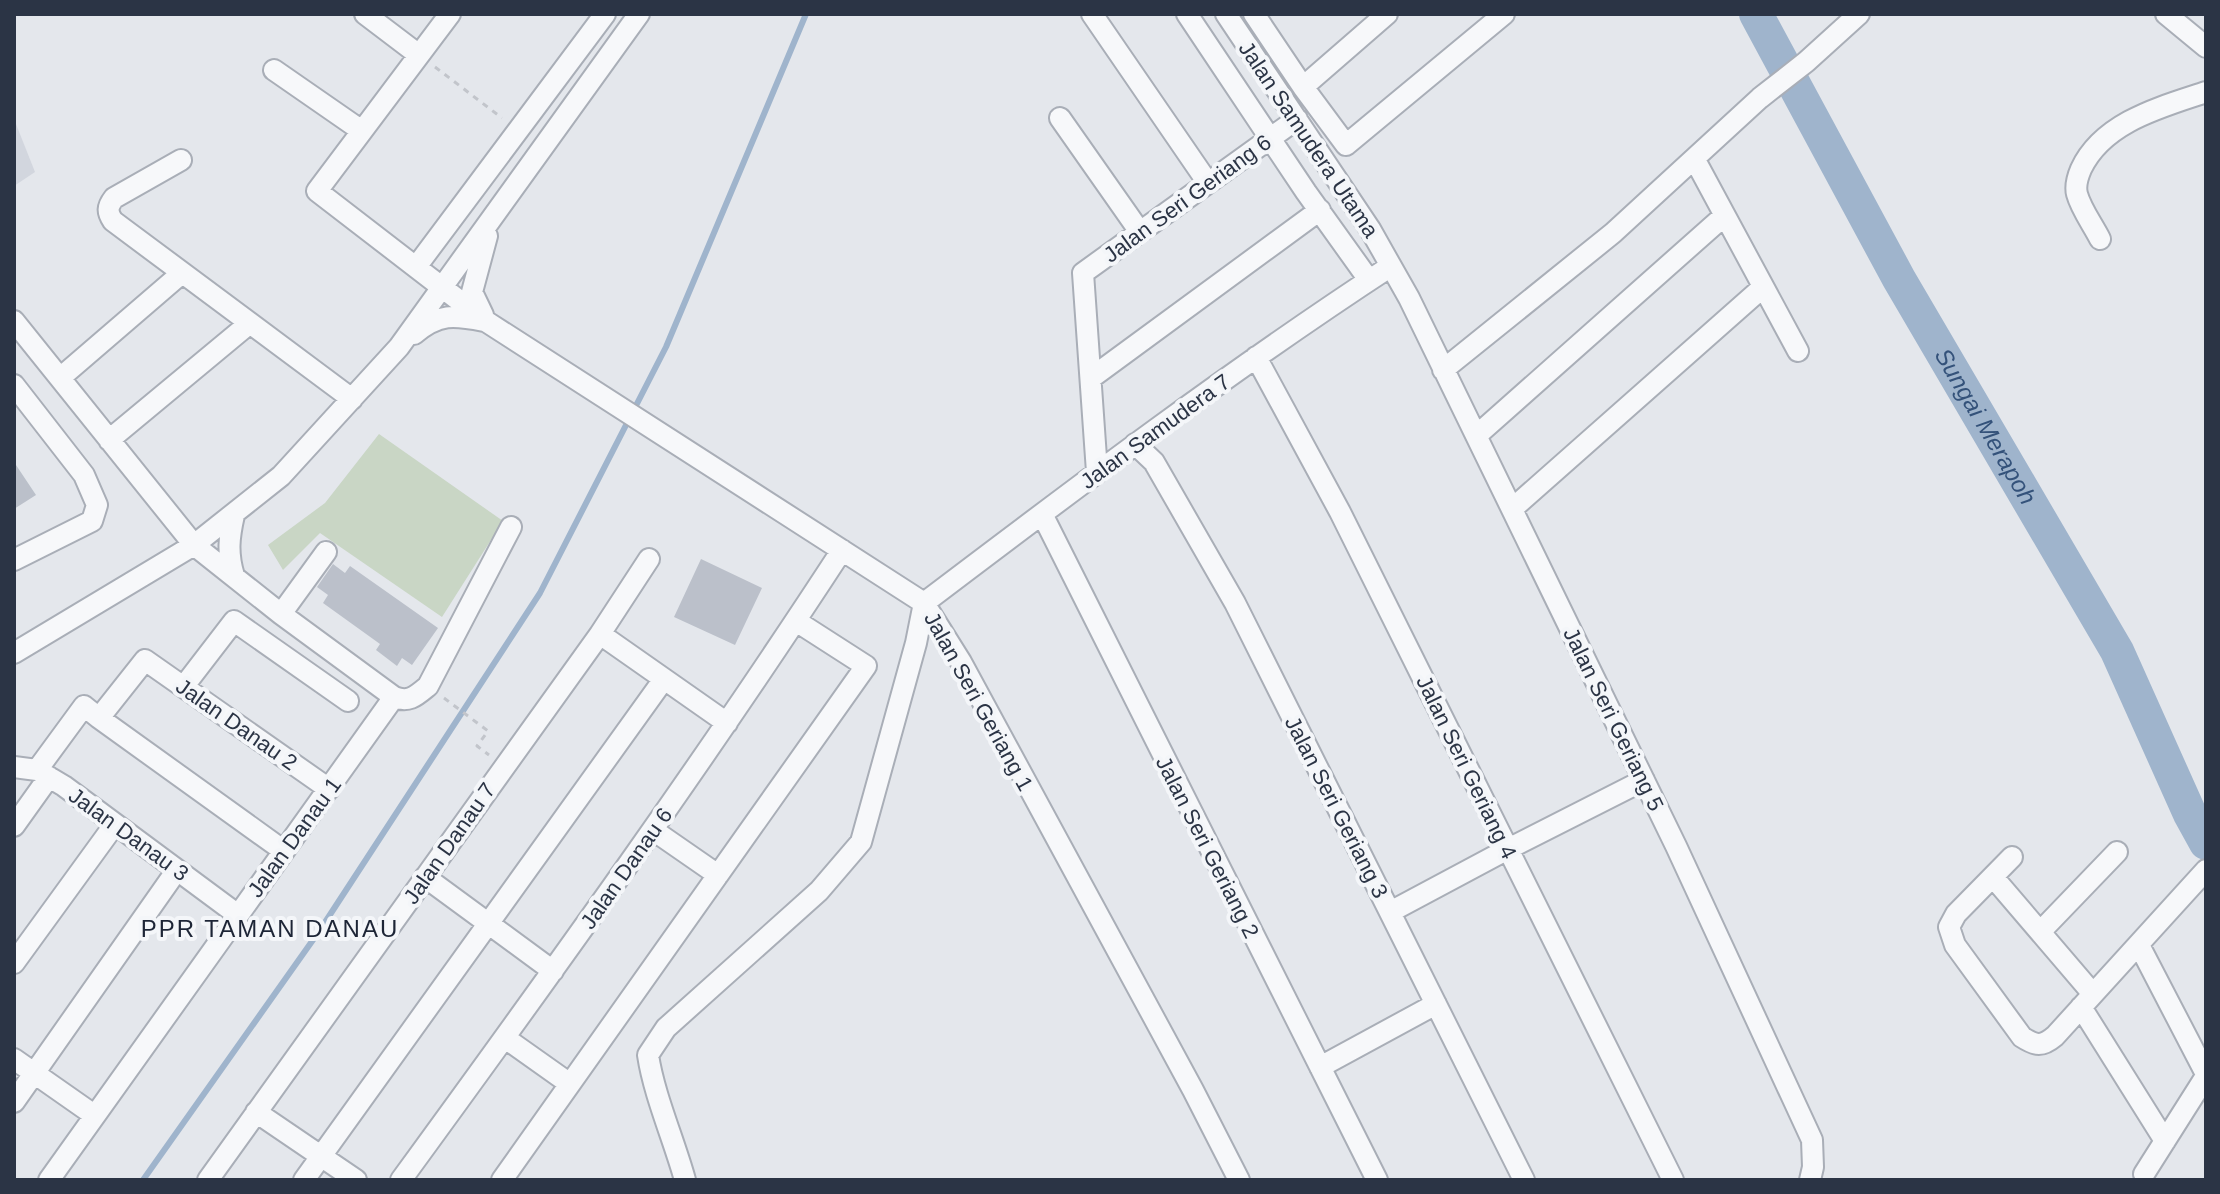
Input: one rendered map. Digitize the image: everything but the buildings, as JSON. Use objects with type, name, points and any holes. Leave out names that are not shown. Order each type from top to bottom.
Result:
[{"type":"street","points":[[365,14],[419,55]]},
{"type":"street","points":[[274,70],[362,131],[450,14]]},
{"type":"street","points":[[416,267],[605,14]]},
{"type":"street","points":[[14,653],[194,545],[281,476],[399,347],[639,14]]},
{"type":"street","points":[[1092,14],[1208,183]]},
{"type":"street","points":[[1187,14],[1369,280]]},
{"type":"street","name":"Jalan Samudera Utama","points":[[1226,14],[1370,229],[1391,266]]},
{"type":"street","name":"Jalan Samudera Utama","points":[[1254,14],[1346,145],[1504,14]]},
{"type":"street","points":[[1443,370],[1613,233],[1760,98],[1859,14]]},
{"type":"street","points":[[2166,14],[2206,47]]},
{"type":"street","points":[[1303,87],[1375,18]]},
{"type":"street","points":[[2100,239],[2077,192],[2078,177],[2087,157],[2118,128],[2159,108],[2206,92]]},
{"type":"street","points":[[1060,118],[1140,232]]},
{"type":"street","name":"Jalan Seri Geriang 6","points":[[1097,472],[1083,273],[1297,119]]},
{"type":"street","name":"Jalan Seri Geriang 1","points":[[362,131],[317,191],[487,322],[924,603],[968,675],[1239,1180]]},
{"type":"street","points":[[515,134],[536,154]]},
{"type":"street","points":[[181,160],[114,198],[108,205],[113,221],[352,399]]},
{"type":"street","points":[[1695,160],[1798,351]]},
{"type":"street","points":[[1091,378],[1320,210]]},
{"type":"street","points":[[1476,436],[1724,216]]},
{"type":"street","points":[[487,322],[472,292],[492,220]]},
{"type":"street","name":"Jalan Samudera 7","points":[[924,603],[1135,444],[1391,266]]},
{"type":"street","name":"Jalan Seri Geriang 5","points":[[1391,266],[1644,780],[1812,1140],[1810,1180]]},
{"type":"street","points":[[60,378],[182,273]]},
{"type":"street","points":[[1512,509],[1762,288]]},
{"type":"street","points":[[399,347],[428,322],[440,318],[460,316],[487,322]]},
{"type":"street","points":[[14,321],[194,545],[394,697],[404,701],[414,698],[428,686],[511,527]]},
{"type":"street","points":[[109,440],[250,323]]},
{"type":"street","name":"Jalan Seri Geriang 4","points":[[1256,357],[1340,512],[1673,1180]]},
{"type":"street","points":[[14,385],[84,475],[97,505],[92,521],[15,558]]},
{"type":"street","name":"Jalan Seri Geriang 3","points":[[1135,444],[1154,462],[1235,603],[1524,1180]]},
{"type":"street","name":"Jalan Seri Geriang 2","points":[[1042,514],[1377,1180]]},
{"type":"street","points":[[234,515],[227,543],[234,576]]},
{"type":"street","name":"Jalan Danau 6","points":[[401,1180],[653,830],[842,550]]},
{"type":"street","points":[[281,614],[326,552]]},
{"type":"street","name":"Jalan Danau 7","points":[[208,1180],[600,634],[649,559]]},
{"type":"street","points":[[685,1180],[651,1077],[648,1055],[666,1028],[819,891],[861,842],[916,643],[924,603]]},
{"type":"street","points":[[184,686],[234,621],[348,701]]},
{"type":"street","points":[[502,1180],[866,666],[796,621]]},
{"type":"street","points":[[600,634],[727,723]]},
{"type":"street","name":"Jalan Danau 2","points":[[99,718],[145,660],[329,789]]},
{"type":"street","points":[[304,1180],[664,679]]},
{"type":"street","name":"Jalan Danau 1","points":[[49,1180],[394,697]]},
{"type":"street","points":[[14,826],[84,706],[284,851]]},
{"type":"street","name":"Jalan Danau 3","points":[[14,767],[43,773],[238,915]]},
{"type":"street","points":[[1390,912],[1644,780]]},
{"type":"street","points":[[14,963],[115,824]]},
{"type":"street","points":[[653,830],[718,875]]},
{"type":"street","points":[[2040,932],[2117,852]]},
{"type":"street","points":[[2012,857],[1956,914],[1949,927],[1955,945],[2022,1037],[2036,1045],[2044,1045],[2055,1036],[2206,870]]},
{"type":"street","points":[[14,1102],[177,870]]},
{"type":"street","points":[[425,877],[553,971]]},
{"type":"street","points":[[1993,877],[2040,932],[2087,1001],[2165,1141]]},
{"type":"street","points":[[2139,945],[2206,1075],[2144,1174]]},
{"type":"street","points":[[1320,1067],[1436,1004]]},
{"type":"street","points":[[505,1038],[570,1084]]},
{"type":"street","points":[[14,1059],[94,1115]]},
{"type":"street","points":[[256,1112],[356,1180]]},
{"type":"path","points":[[419,55],[515,134]]},
{"type":"path","points":[[437,693],[488,731],[477,746]]},
{"type":"shaded area","points":[[14,119],[35,172],[14,186]]},
{"type":"green space","points":[[379,434],[503,521],[442,617],[320,533],[283,570],[268,545],[325,503]]},
{"type":"waterway","points":[[143,1180],[320,930],[540,593],[666,347],[806,14]]},
{"type":"waterway","name":"Sungai Merapoh","points":[[1756,14],[1899,279],[2117,651],[2206,843]]},
{"type":"district","name":"PPR TAMAN DANAU","points":[[270,929]]}]
